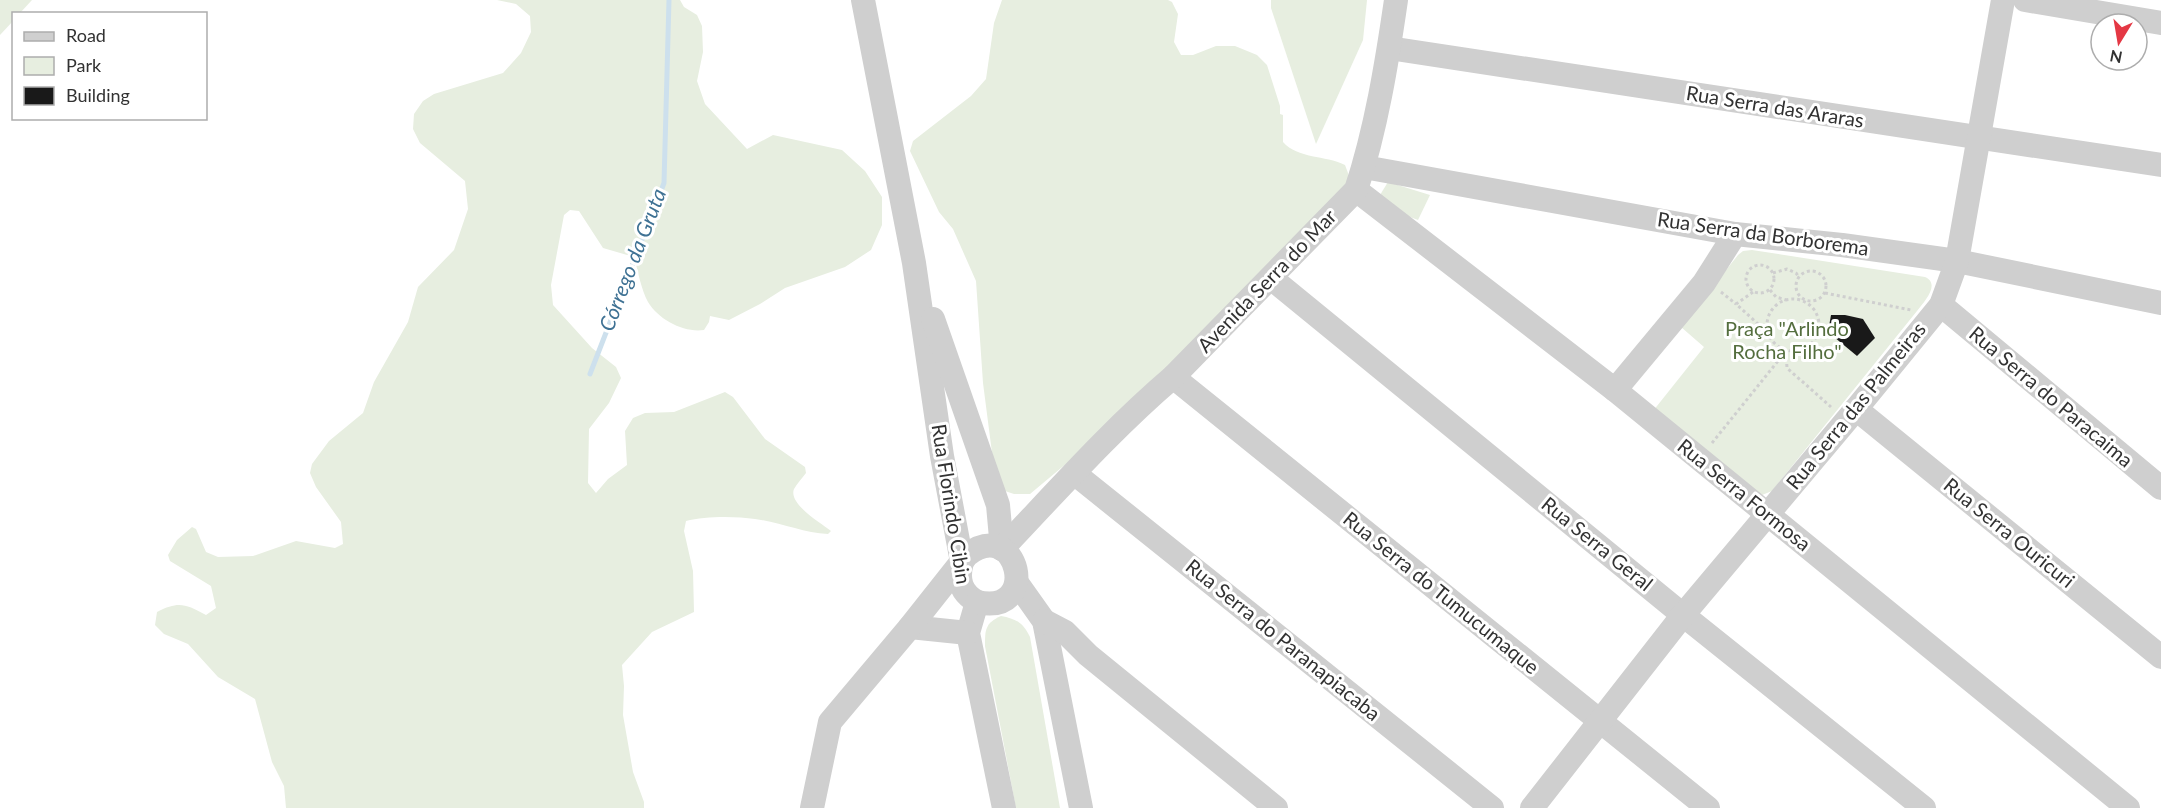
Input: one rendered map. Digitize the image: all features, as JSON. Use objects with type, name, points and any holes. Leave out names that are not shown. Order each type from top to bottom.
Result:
[{"type":"street","name":"Rua Florindo Cibin","points":[[863,0],[914,263],[942,456],[962,562],[959,572],[960,581],[970,596],[968,633],[1004,808]]},
{"type":"street","name":"Avenida Serra do Mar","points":[[1002,549],[1074,473],[1145,401],[1173,377],[1356,190],[1364,167],[1389,48],[1396,0]]},
{"type":"street","name":"Rua Serra das Palmeiras","points":[[1532,808],[1683,615],[1768,514],[1846,410],[1941,305],[1957,261],[2003,0]]},
{"type":"street","points":[[2025,0],[2161,23]]},
{"type":"street","name":"Rua Serra das Araras","points":[[1389,48],[2161,165]]},
{"type":"street","name":"Rua Serra da Borborema","points":[[1364,167],[1735,234],[1842,245],[1957,261],[2161,303]]},
{"type":"street","name":"Rua Serra Formosa","points":[[1356,190],[1615,390],[2128,808]]},
{"type":"street","points":[[1615,390],[1704,283],[1735,234]]},
{"type":"street","name":"Rua Florindo Cibin","points":[[914,263],[998,505],[1002,549]]},
{"type":"street","name":"Rua Serra Geral","points":[[1270,278],[1924,808]]},
{"type":"street","points":[[2130,296],[2161,317]]},
{"type":"street","name":"Rua Serra do Paracaima","points":[[1941,305],[2161,488]]},
{"type":"street","name":"Rua Serra do Tumucumaque","points":[[1173,377],[1708,808]]},
{"type":"street","name":"Rua Serra Ouricuri","points":[[1846,410],[2161,657]]},
{"type":"street","name":"Rua Serra do Paranapiacaba","points":[[1074,473],[1492,808]]},
{"type":"street","points":[[998,505],[1040,510]]},
{"type":"street","points":[[812,808],[830,723],[962,562],[975,549],[994,546],[1002,549],[1016,563],[1017,583],[1006,599],[987,604],[970,596],[910,627]]},
{"type":"street","points":[[1017,583],[1044,621],[1081,808]]},
{"type":"street","points":[[1044,621],[1065,632],[1088,655],[1276,808]]},
{"type":"street","points":[[910,627],[968,633]]},
{"type":"street","points":[[1052,659],[1088,655]]},
{"type":"path","points":[[1767,266],[1773,273],[1775,282],[1770,290],[1762,293],[1753,292],[1749,288],[1746,279],[1752,267],[1767,266]]},
{"type":"path","points":[[1773,273],[1787,269],[1799,277]]},
{"type":"path","points":[[1714,286],[1768,333],[1772,341],[1786,351],[1803,350],[1816,339],[1820,322],[1818,314],[1806,301],[1797,293],[1796,285],[1799,277],[1810,271],[1820,274],[1826,283],[1825,293],[1819,299],[1806,301],[1776,297],[1770,290]]},
{"type":"path","points":[[1736,304],[1753,292]]},
{"type":"path","points":[[1768,333],[1768,316],[1772,309],[1797,293]]},
{"type":"path","points":[[1825,293],[1917,311]]},
{"type":"path","points":[[1786,351],[1787,368],[1846,410]]},
{"type":"path","points":[[1705,452],[1786,351]]},
{"type":"green space","points":[[0,0],[32,0],[21,12],[12,12],[12,22],[0,35]]},
{"type":"green space","points":[[497,0],[680,0],[684,7],[697,15],[702,26],[703,52],[697,81],[705,104],[747,149],[773,135],[842,150],[865,171],[882,197],[882,225],[871,250],[845,267],[785,288],[729,320],[710,316],[704,330],[680,327],[665,320],[648,302],[634,257],[603,248],[579,211],[570,210],[564,215],[551,285],[553,305],[592,348],[616,367],[621,378],[609,403],[589,429],[588,483],[596,493],[608,479],[627,465],[625,431],[633,418],[645,413],[674,412],[725,392],[733,397],[765,439],[805,467],[806,473],[794,489],[793,495],[800,507],[831,531],[828,534],[819,533],[764,520],[738,517],[711,517],[686,521],[684,531],[693,571],[694,612],[652,632],[622,665],[623,715],[633,772],[644,808],[286,808],[284,786],[272,762],[255,699],[218,677],[188,644],[164,634],[155,625],[157,612],[171,606],[187,606],[206,615],[216,608],[211,586],[170,561],[168,555],[177,540],[192,527],[196,529],[206,552],[218,557],[253,556],[296,541],[335,548],[343,544],[341,522],[316,487],[310,473],[312,464],[329,441],[363,413],[374,382],[408,322],[418,287],[454,250],[468,209],[465,181],[420,143],[413,129],[414,114],[423,101],[434,94],[503,73],[521,53],[531,32],[530,16],[516,4]]},
{"type":"green space","points":[[1002,0],[1168,0],[1172,2],[1178,14],[1174,42],[1181,55],[1193,55],[1216,46],[1235,46],[1257,55],[1267,65],[1280,106],[1280,114],[1283,115],[1283,142],[1304,154],[1345,165],[1349,185],[1240,299],[1079,453],[1030,494],[1014,494],[1005,491],[995,476],[983,383],[976,281],[953,229],[939,212],[910,151],[913,141],[971,96],[986,79],[994,23]]},
{"type":"green space","points":[[1271,0],[1367,0],[1363,40],[1316,144],[1271,8]]},
{"type":"green space","points":[[1388,182],[1430,195],[1418,220],[1402,214],[1380,195]]},
{"type":"green space","name":"Praça \"Arlindo Rocha Filho\"","points":[[1752,250],[1925,277],[1930,280],[1931,284],[1930,293],[1917,311],[1772,491],[1762,495],[1653,411],[1704,347],[1681,327],[1738,255],[1743,251]]},
{"type":"green space","points":[[1001,616],[1019,622],[1030,637],[1060,808],[1016,808],[985,646],[989,624]]},
{"type":"building","points":[[1831,315],[1863,319],[1875,338],[1857,356],[1828,332]]},
{"type":"waterway","name":"Córrego da Gruta","points":[[590,374],[664,183],[669,0]]}]
